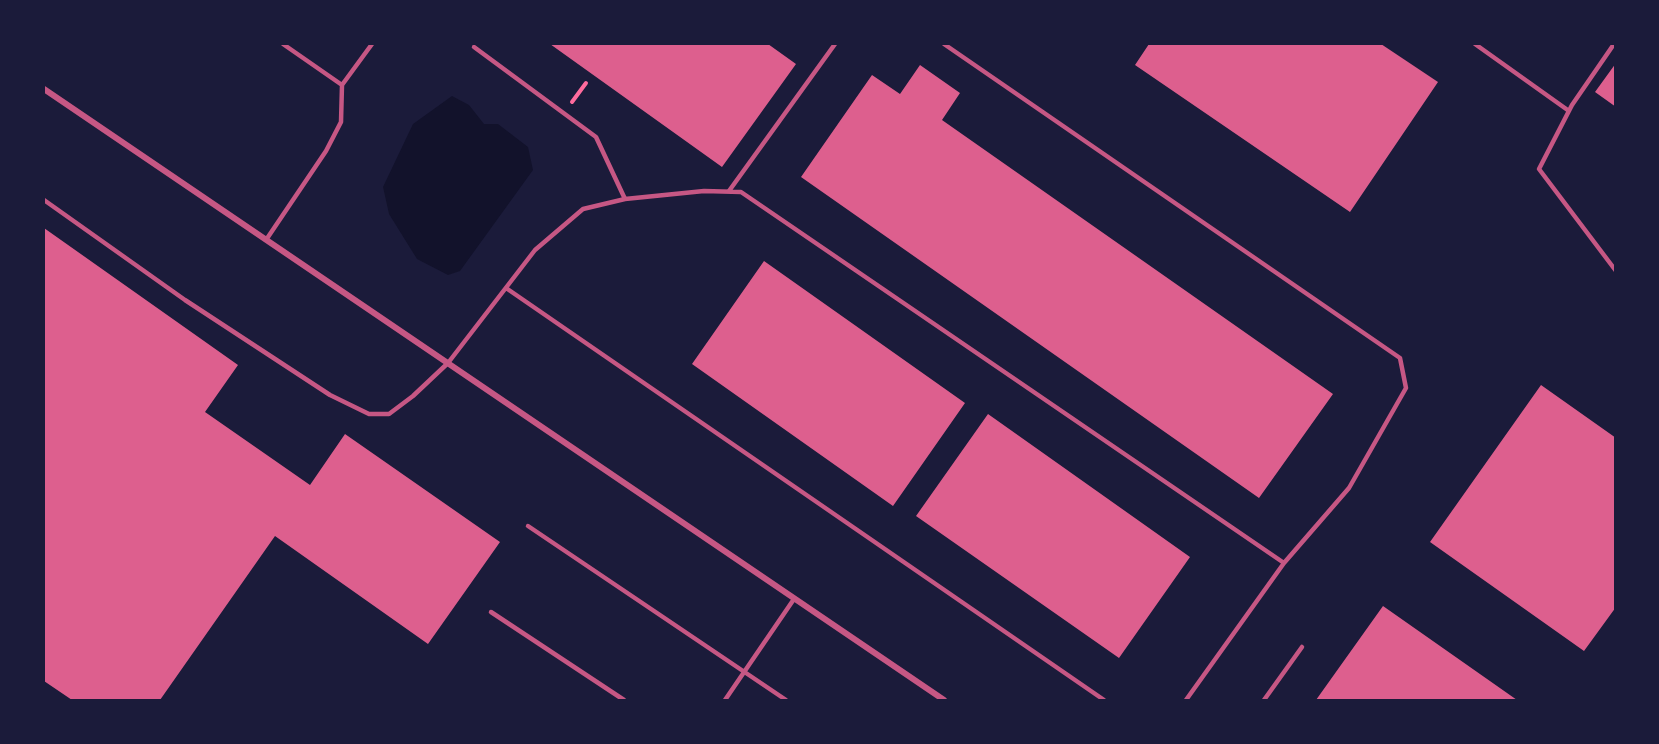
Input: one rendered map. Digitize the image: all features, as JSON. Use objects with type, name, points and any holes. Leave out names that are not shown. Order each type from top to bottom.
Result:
[{"type":"street","points":[[44,89],[944,700]]},
{"type":"lane","points":[[283,44],[342,85]]},
{"type":"lane","points":[[266,240],[326,151],[341,123],[342,85],[372,44]]},
{"type":"lane","points":[[729,191],[835,44]]},
{"type":"lane","points":[[944,44],[1400,358],[1406,388],[1349,488],[1284,563],[1186,700]]},
{"type":"lane","points":[[1475,44],[1569,111]]},
{"type":"lane","points":[[1614,44],[1569,111],[1539,169],[1616,271]]},
{"type":"lane","points":[[474,47],[596,137],[625,199]]},
{"type":"lane","points":[[44,200],[185,300],[330,395],[369,414],[389,414],[413,396],[448,363],[535,250],[583,209],[625,199],[704,191],[741,192],[1284,563]]},
{"type":"lane","points":[[506,288],[1104,700]]},
{"type":"lane","points":[[528,526],[786,700]]},
{"type":"lane","points":[[725,700],[794,598]]},
{"type":"lane","points":[[491,612],[624,700]]},
{"type":"lane","points":[[1263,700],[1302,646]]},
{"type":"path","points":[[570,104],[586,83]]},
{"type":"shaded area","points":[[452,96],[469,105],[484,124],[498,124],[528,147],[533,170],[460,271],[448,275],[417,259],[389,214],[383,187],[413,124]]},
{"type":"building","points":[[550,44],[768,44],[796,64],[722,167]]},
{"type":"building","points":[[1149,44],[1381,44],[1438,82],[1350,212],[1135,65]]},
{"type":"building","points":[[1616,63],[1616,107],[1595,92]]},
{"type":"building","points":[[920,65],[960,93],[942,120],[1333,394],[1259,498],[801,177],[872,75],[900,94]]},
{"type":"building","points":[[44,228],[238,365],[205,412],[310,485],[345,434],[500,542],[428,644],[275,536],[160,700],[72,700],[44,681]]},
{"type":"building","points":[[764,261],[965,403],[893,506],[692,364]]},
{"type":"building","points":[[1541,385],[1616,438],[1616,607],[1584,651],[1430,542]]},
{"type":"building","points":[[988,414],[1190,557],[1119,658],[916,516]]},
{"type":"building","points":[[1383,606],[1517,700],[1316,700]]}]
